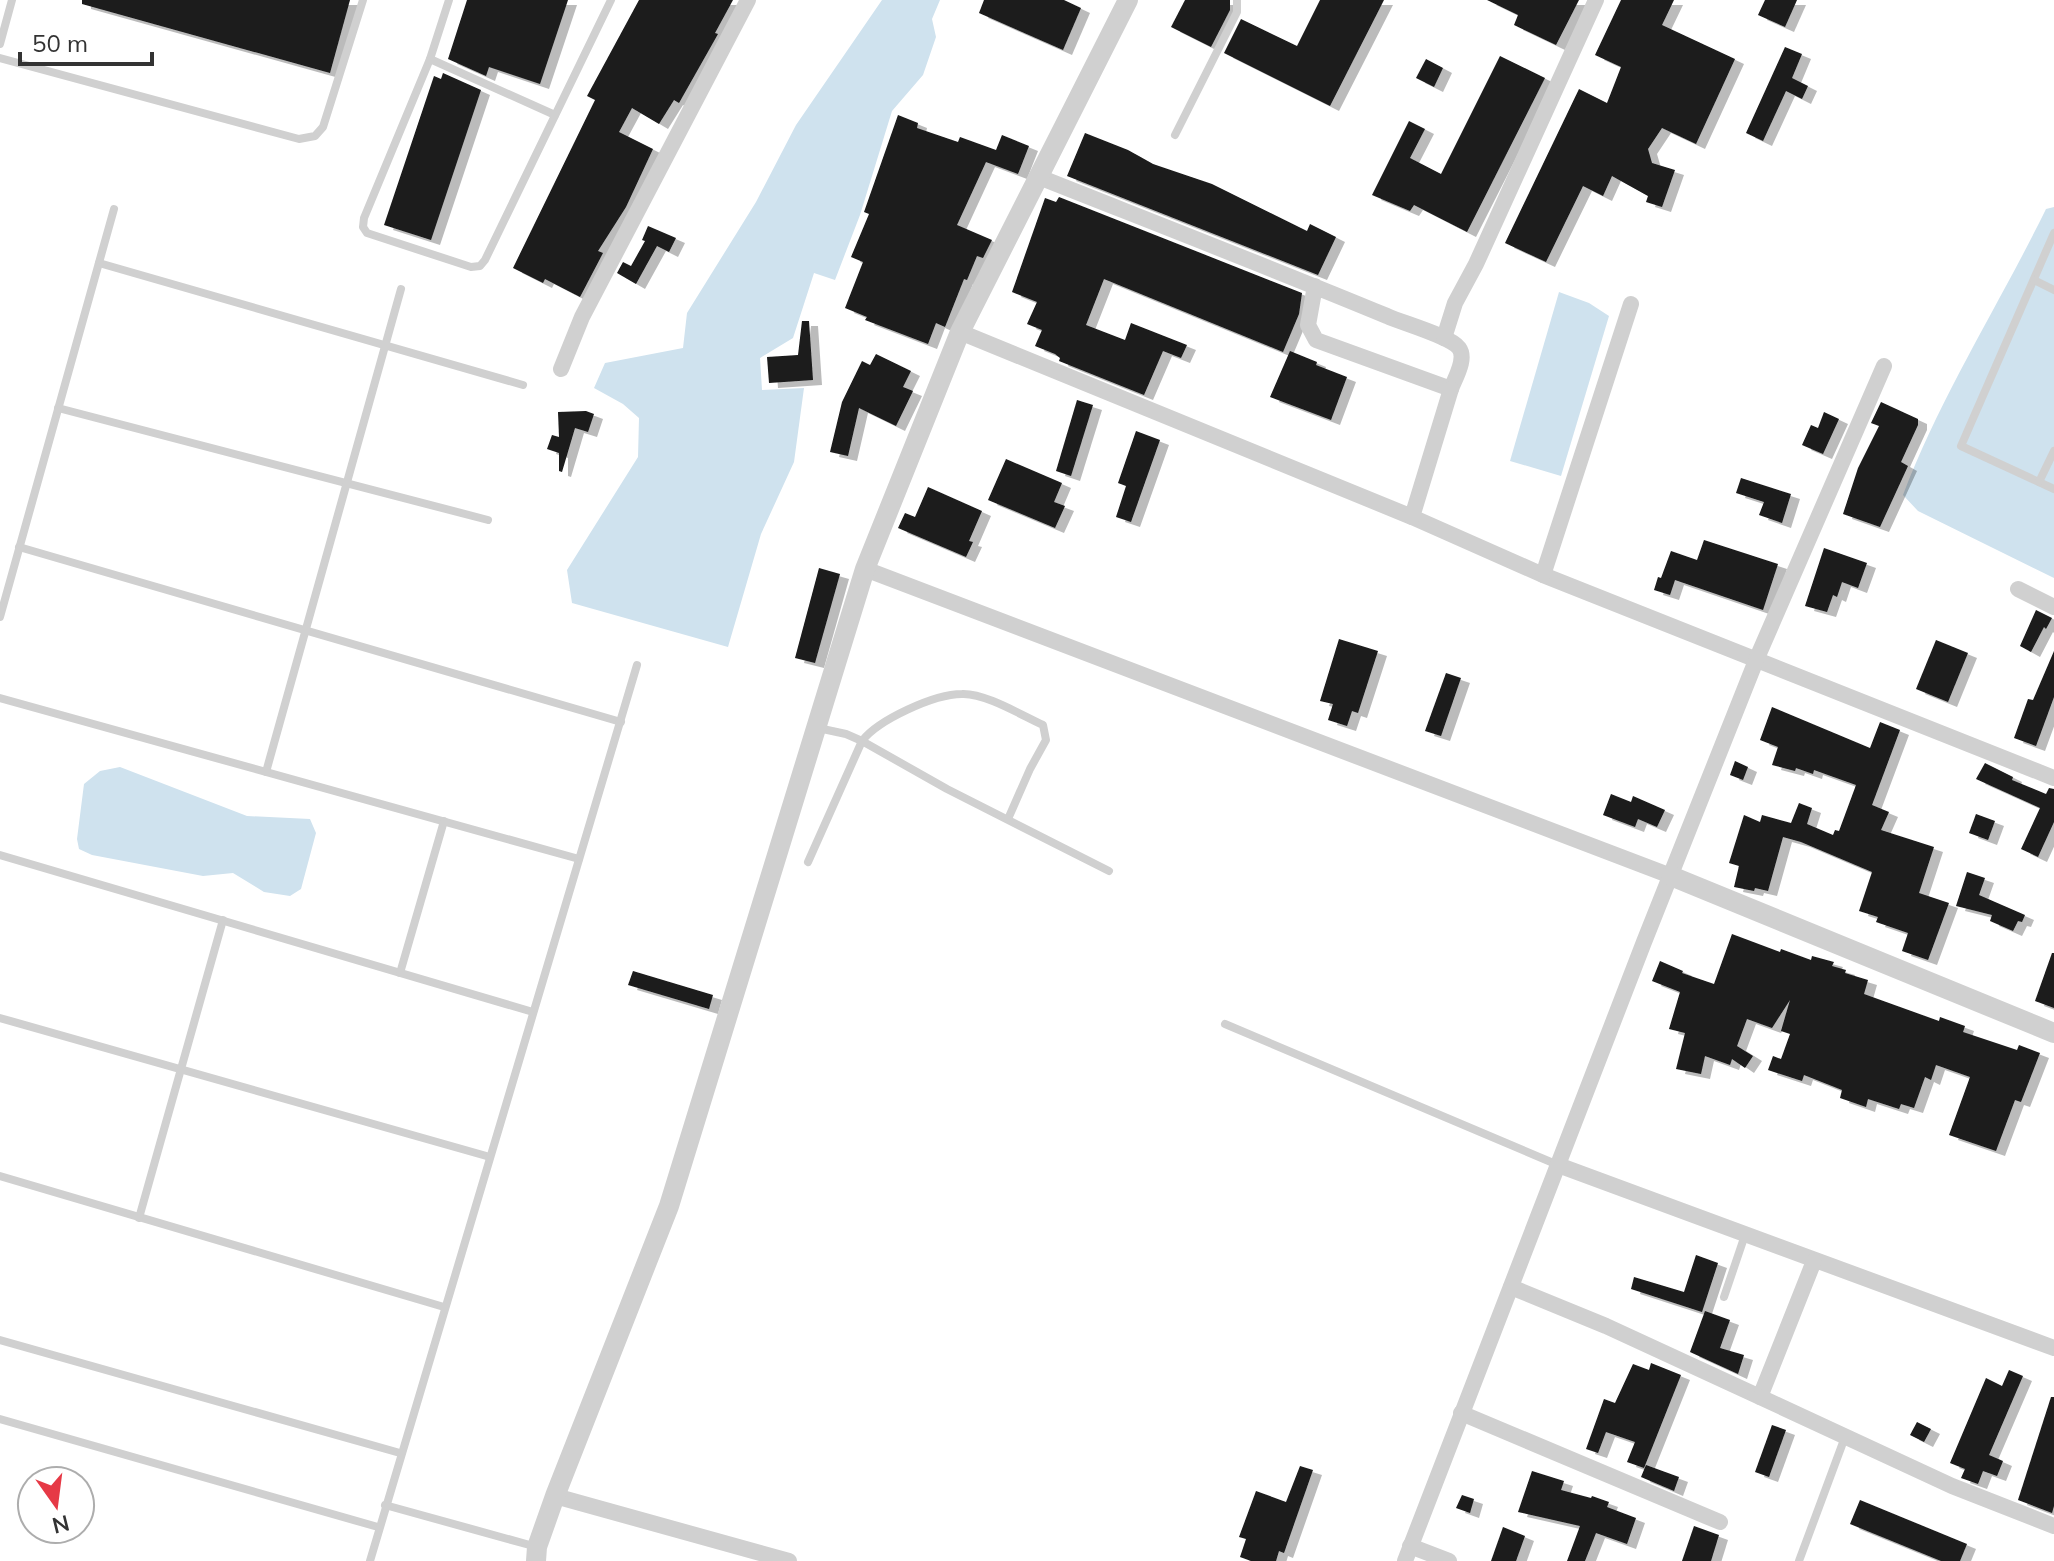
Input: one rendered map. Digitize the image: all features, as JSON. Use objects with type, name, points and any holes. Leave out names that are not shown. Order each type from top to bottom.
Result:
[{"type":"street","points":[[561,369],[589,303],[748,0]]},
{"type":"street","points":[[536,1554],[555,1496],[669,1206],[865,569],[960,332],[1128,0]]},
{"type":"street","points":[[1444,338],[1455,303],[1596,0]]},
{"type":"street","points":[[1039,177],[1444,338],[1458,347],[1462,355],[1412,517]]},
{"type":"street","points":[[1315,286],[1308,325],[1316,340],[1451,389]]},
{"type":"street","points":[[1543,575],[1631,304]]},
{"type":"street","points":[[960,332],[1412,517],[1543,575],[2054,778]]},
{"type":"street","points":[[1449,1561],[1407,1554],[1757,658],[1884,366]]},
{"type":"street","points":[[865,569],[1671,876],[2054,1033]]},
{"type":"street","points":[[2018,589],[2054,607]]},
{"type":"street","points":[[1558,1165],[2054,1348]]},
{"type":"street","points":[[1760,1397],[1814,1261]]},
{"type":"street","points":[[1511,1287],[1606,1326],[1952,1486],[2054,1526]]},
{"type":"street","points":[[1461,1413],[1720,1522]]},
{"type":"street","points":[[555,1496],[789,1561]]},
{"type":"lane","points":[[0,44],[12,0]]},
{"type":"lane","points":[[0,58],[299,139],[315,136],[323,127],[363,0]]},
{"type":"lane","points":[[449,0],[430,59],[364,218],[363,227],[367,233],[471,267],[480,266],[485,260],[611,0]]},
{"type":"lane","points":[[603,0],[603,15]]},
{"type":"lane","points":[[1175,135],[1237,12],[1237,0]]},
{"type":"lane","points":[[430,59],[555,115]]},
{"type":"lane","points":[[0,617],[114,209]]},
{"type":"lane","points":[[2054,233],[1961,446],[2054,489]]},
{"type":"lane","points":[[99,263],[523,385]]},
{"type":"lane","points":[[2034,280],[2054,290]]},
{"type":"lane","points":[[266,772],[401,289]]},
{"type":"lane","points":[[58,408],[488,520]]},
{"type":"lane","points":[[2039,482],[2054,451]]},
{"type":"lane","points":[[19,547],[621,722]]},
{"type":"lane","points":[[370,1561],[637,665]]},
{"type":"lane","points":[[808,862],[862,741],[870,731],[933,701],[962,694],[993,702],[1043,725],[1046,740],[1008,819]]},
{"type":"lane","points":[[0,698],[579,859]]},
{"type":"lane","points":[[817,728],[862,741],[1109,871]]},
{"type":"lane","points":[[400,973],[444,821]]},
{"type":"lane","points":[[0,855],[533,1012]]},
{"type":"lane","points":[[139,1218],[223,920]]},
{"type":"lane","points":[[0,1018],[490,1157]]},
{"type":"lane","points":[[1225,1024],[1558,1165]]},
{"type":"lane","points":[[0,1176],[444,1307]]},
{"type":"lane","points":[[1724,1297],[1745,1234]]},
{"type":"lane","points":[[0,1340],[400,1453]]},
{"type":"lane","points":[[0,1419],[378,1527]]},
{"type":"lane","points":[[1799,1561],[1845,1437]]},
{"type":"lane","points":[[385,1505],[536,1554]]},
{"type":"water","points":[[882,0],[940,0],[932,19],[936,37],[923,75],[892,111],[860,215],[835,280],[814,273],[793,338],[760,358],[762,390],[804,388],[794,462],[761,534],[728,647],[572,603],[567,570],[638,457],[639,418],[623,404],[594,388],[605,363],[683,348],[687,313],[756,202],[796,125]]},
{"type":"water","points":[[2054,207],[2054,578],[1918,511],[1903,495],[1953,386],[2046,209]]},
{"type":"water","points":[[1559,292],[1589,303],[1609,316],[1561,476],[1510,461]]},
{"type":"water","points":[[120,767],[247,816],[310,819],[316,833],[301,889],[290,896],[264,892],[233,873],[203,876],[92,855],[79,849],[77,839],[84,784],[100,771]]},
{"type":"building","points":[[82,0],[350,0],[330,73],[82,4]]},
{"type":"building","points":[[467,0],[568,0],[540,84],[489,67],[486,76],[448,59]]},
{"type":"building","points":[[639,0],[733,0],[715,33],[718,34],[679,103],[674,100],[659,124],[632,108],[619,132],[653,149],[626,207],[598,251],[603,253],[580,297],[545,279],[543,283],[513,268],[595,100],[587,96]]},
{"type":"building","points":[[984,0],[1064,0],[1081,8],[1063,50],[979,13]]},
{"type":"building","points":[[1185,0],[1230,0],[1230,10],[1211,47],[1171,27]]},
{"type":"building","points":[[1320,0],[1384,0],[1330,106],[1224,53],[1241,19],[1297,46]]},
{"type":"building","points":[[1487,0],[1579,0],[1556,45],[1514,25],[1518,15]]},
{"type":"building","points":[[1621,0],[1674,0],[1662,25],[1735,59],[1696,144],[1662,128],[1648,149],[1652,163],[1675,170],[1662,207],[1646,202],[1648,196],[1612,176],[1603,196],[1583,186],[1546,262],[1505,243],[1579,89],[1607,103],[1621,67],[1595,55]]},
{"type":"building","points":[[1765,0],[1797,0],[1785,27],[1758,15]]},
{"type":"building","points":[[1785,47],[1802,54],[1792,78],[1808,86],[1802,99],[1786,91],[1763,141],[1746,133]]},
{"type":"building","points":[[1500,56],[1545,78],[1467,232],[1414,205],[1410,211],[1372,195],[1409,121],[1425,129],[1410,158],[1441,174]]},
{"type":"building","points":[[1426,59],[1443,68],[1434,87],[1416,78]]},
{"type":"building","points":[[443,73],[481,90],[431,240],[384,225],[434,76],[441,79]]},
{"type":"building","points":[[898,115],[918,123],[917,128],[958,142],[960,137],[996,150],[1002,135],[1029,146],[1018,174],[986,162],[957,225],[992,240],[983,258],[977,256],[967,280],[964,279],[945,327],[936,323],[928,344],[865,320],[867,317],[845,308],[863,262],[851,257],[869,214],[864,212]]},
{"type":"building","points":[[1085,133],[1153,164],[1212,184],[1307,231],[1310,224],[1336,237],[1318,275],[1067,176]]},
{"type":"building","points":[[1059,197],[1302,293],[1299,314],[1283,352],[1104,279],[1086,325],[1125,340],[1131,323],[1187,345],[1181,358],[1163,351],[1144,395],[1059,361],[1055,354],[1035,346],[1042,330],[1027,324],[1037,302],[1012,292],[1045,198],[1056,202]]},
{"type":"building","points":[[648,226],[676,238],[669,252],[657,246],[636,284],[617,273],[623,262],[631,266],[645,241],[642,240]]},
{"type":"building","points":[[802,321],[809,321],[813,380],[769,383],[767,357],[798,355]]},
{"type":"building","points":[[1290,351],[1347,377],[1331,420],[1270,397]]},
{"type":"building","points":[[876,354],[911,371],[903,387],[913,391],[896,426],[859,408],[848,456],[830,452],[842,402],[862,361],[870,365]]},
{"type":"building","points":[[1077,400],[1093,405],[1071,476],[1056,471]]},
{"type":"building","points":[[1881,402],[1918,419],[1918,425],[1901,462],[1908,466],[1880,527],[1843,514],[1858,468],[1879,426],[1871,423]]},
{"type":"building","points":[[586,411],[594,414],[588,432],[575,428],[562,472],[559,471],[559,453],[547,449],[552,435],[559,437],[558,412]]},
{"type":"building","points":[[1824,412],[1839,419],[1823,454],[1802,445],[1811,425],[1818,428]]},
{"type":"building","points":[[1136,431],[1160,440],[1131,522],[1116,517],[1126,486],[1118,483]]},
{"type":"building","points":[[1006,459],[1062,483],[1054,502],[1065,506],[1055,528],[988,500]]},
{"type":"building","points":[[1741,478],[1791,494],[1782,523],[1759,515],[1764,502],[1736,493]]},
{"type":"building","points":[[928,487],[982,511],[969,541],[973,542],[966,557],[898,528],[905,513],[915,517]]},
{"type":"building","points":[[1704,540],[1778,564],[1763,610],[1675,580],[1670,595],[1654,590],[1671,551],[1697,560]]},
{"type":"building","points":[[1824,548],[1867,563],[1858,588],[1842,582],[1827,612],[1805,606]]},
{"type":"building","points":[[819,568],[840,574],[815,663],[795,658]]},
{"type":"building","points":[[2036,610],[2052,618],[2031,652],[2020,646]]},
{"type":"building","points":[[1339,639],[1378,651],[1358,713],[1352,711],[1347,726],[1328,720],[1333,704],[1320,701]]},
{"type":"building","points":[[1936,640],[1968,653],[1948,702],[1916,689]]},
{"type":"building","points":[[2054,651],[2054,697],[2036,746],[2014,738],[2028,699],[2033,700]]},
{"type":"building","points":[[1446,673],[1461,678],[1441,736],[1425,731]]},
{"type":"building","points":[[1772,707],[1870,748],[1880,722],[1900,730],[1872,805],[1889,812],[1881,830],[1934,847],[1919,893],[1949,903],[1928,960],[1902,951],[1908,933],[1876,922],[1878,917],[1859,911],[1872,872],[1801,842],[1783,837],[1768,891],[1734,887],[1739,866],[1729,863],[1744,815],[1760,822],[1762,815],[1791,823],[1799,803],[1812,808],[1807,824],[1833,835],[1835,830],[1839,831],[1856,785],[1814,770],[1813,774],[1772,765],[1778,747],[1760,740]]},
{"type":"building","points":[[1735,761],[1748,767],[1743,780],[1730,775]]},
{"type":"building","points":[[1985,763],[2013,777],[2012,780],[2046,794],[2049,788],[2054,789],[2054,822],[2038,857],[2021,849],[2040,808],[1976,779]]},
{"type":"building","points":[[1611,794],[1631,802],[1633,796],[1665,810],[1657,827],[1638,819],[1635,827],[1603,815]]},
{"type":"building","points":[[1976,814],[1995,821],[1988,840],[1969,833]]},
{"type":"building","points":[[1967,872],[1985,878],[1979,895],[2025,915],[2013,931],[1990,921],[1992,915],[1956,906]]},
{"type":"building","points":[[1732,934],[1780,952],[1781,949],[1811,960],[1812,956],[1834,962],[1832,966],[1846,970],[1845,973],[1868,980],[1864,994],[1939,1021],[1940,1017],[1965,1026],[1963,1032],[2017,1050],[2019,1045],[2040,1053],[2021,1102],[2015,1100],[1996,1151],[1949,1135],[1970,1077],[1936,1065],[1931,1080],[1925,1077],[1914,1108],[1901,1104],[1899,1109],[1868,1099],[1866,1107],[1840,1098],[1842,1090],[1804,1075],[1802,1081],[1768,1070],[1773,1056],[1781,1059],[1790,1034],[1781,1031],[1790,1000],[1772,1028],[1747,1019],[1737,1046],[1753,1056],[1745,1068],[1732,1059],[1730,1065],[1705,1056],[1701,1074],[1676,1069],[1685,1033],[1669,1029],[1680,992],[1652,981],[1660,961],[1682,973],[1714,984]]},
{"type":"building","points":[[2054,953],[2054,1008],[2035,1001]]},
{"type":"building","points":[[633,971],[713,995],[709,1009],[628,985]]},
{"type":"building","points":[[1696,1255],[1718,1263],[1702,1312],[1631,1289],[1634,1277],[1684,1292]]},
{"type":"building","points":[[1705,1311],[1730,1320],[1720,1348],[1744,1355],[1738,1374],[1690,1352]]},
{"type":"building","points":[[1651,1363],[1681,1375],[1644,1468],[1627,1462],[1635,1442],[1606,1432],[1598,1453],[1586,1449],[1604,1399],[1615,1403],[1633,1364],[1649,1370]]},
{"type":"building","points":[[2009,1370],[2023,1376],[1989,1455],[2003,1461],[1997,1476],[1983,1471],[1978,1484],[1961,1478],[1965,1469],[1950,1463],[1986,1378],[2002,1386]]},
{"type":"building","points":[[2051,1397],[2054,1397],[2052,1513],[2018,1500]]},
{"type":"building","points":[[1917,1422],[1931,1429],[1924,1442],[1910,1435]]},
{"type":"building","points":[[1772,1425],[1786,1430],[1769,1477],[1755,1472]]},
{"type":"building","points":[[1646,1465],[1679,1477],[1674,1491],[1641,1477]]},
{"type":"building","points":[[1300,1466],[1313,1470],[1284,1553],[1279,1551],[1276,1561],[1251,1561],[1240,1557],[1246,1539],[1239,1537],[1256,1491],[1286,1502]]},
{"type":"building","points":[[1532,1471],[1564,1481],[1561,1490],[1609,1502],[1607,1507],[1636,1518],[1627,1544],[1596,1533],[1585,1561],[1567,1561],[1580,1526],[1518,1512]]},
{"type":"building","points":[[1462,1495],[1474,1499],[1470,1513],[1456,1508]]},
{"type":"building","points":[[1860,1500],[1967,1544],[1960,1561],[1941,1561],[1850,1524]]},
{"type":"building","points":[[1694,1526],[1719,1535],[1711,1561],[1682,1561]]},
{"type":"building","points":[[1503,1527],[1525,1536],[1516,1561],[1491,1561]]}]
